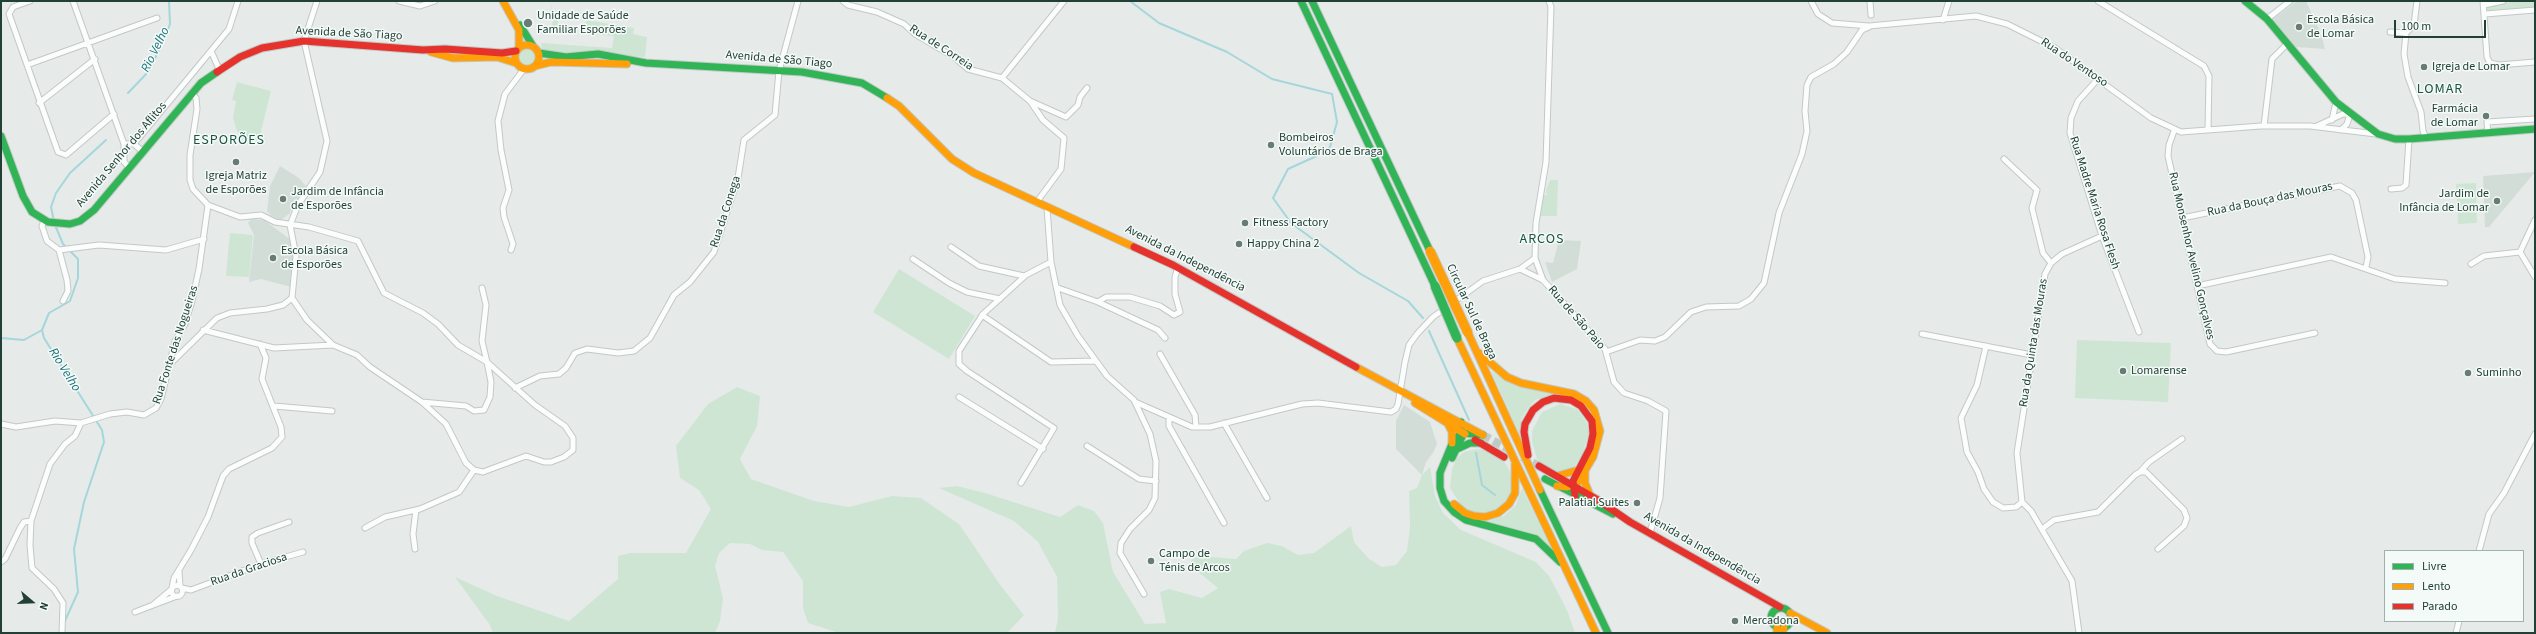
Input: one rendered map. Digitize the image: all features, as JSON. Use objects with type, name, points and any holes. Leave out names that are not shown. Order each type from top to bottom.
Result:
[{"type":"main road","points":[[503,1],[522,27],[536,50],[539,60],[535,66]]},
{"type":"main road","name":"Circular Sul de Braga","points":[[1301,1],[1596,633]]},
{"type":"main road","name":"Circular Sul de Braga","points":[[1312,1],[1468,332],[1499,406],[1534,466],[1608,633]]},
{"type":"main road","points":[[2245,1],[2267,19],[2336,102],[2378,134],[2395,139],[2426,138],[2535,129]]},
{"type":"main road","points":[[516,63],[520,34],[517,22]]},
{"type":"main road","name":"Avenida de São Tiago","points":[[192,93],[219,69],[262,48],[304,42],[423,50],[446,49],[502,53],[526,45],[536,50],[566,57],[598,54],[646,63]]},
{"type":"main road","name":"Avenida de São Tiago","points":[[423,50],[453,58],[497,58],[516,63],[524,69],[551,62],[646,63],[779,71],[841,78],[862,83],[881,93],[899,106],[952,159]]},
{"type":"main road","name":"Avenida Senhor dos Aflitos","points":[[44,221],[64,224],[80,221],[94,210],[192,93]]},
{"type":"main road","points":[[1,136],[23,196],[32,212],[44,221]]},
{"type":"main road","name":"Avenida da Independência","points":[[952,159],[974,173],[1036,203],[1178,267],[1400,392],[1462,422],[1504,457]]},
{"type":"main road","points":[[1475,348],[1494,367],[1507,377],[1522,383],[1574,394],[1590,406],[1599,424],[1599,438],[1581,471],[1590,495]]},
{"type":"main road","name":"Avenida da Independência","points":[[1400,392],[1463,433]]},
{"type":"main road","points":[[1534,466],[1524,432],[1528,416],[1543,402],[1560,398],[1571,400],[1582,406],[1589,415],[1593,427],[1590,448],[1581,471],[1580,480],[1572,486],[1557,486]]},
{"type":"main road","points":[[1462,422],[1463,433]]},
{"type":"main road","points":[[1448,424],[1452,432],[1454,447],[1440,480],[1442,494],[1449,507],[1459,517],[1470,522],[1519,533],[1536,539],[1552,552],[1567,570]]},
{"type":"main road","points":[[1482,439],[1463,433],[1458,435],[1446,477],[1447,491],[1456,506],[1474,516],[1492,515],[1509,504],[1516,488],[1515,460]]},
{"type":"main road","points":[[1454,447],[1482,439]]},
{"type":"main road","name":"Avenida da Independência","points":[[1534,466],[1557,476],[1590,495],[1630,522]]},
{"type":"main road","points":[[1557,476],[1581,471]]},
{"type":"main road","name":"Avenida da Independência","points":[[1545,479],[1575,496],[1630,522],[1780,607],[1784,626]]},
{"type":"main road","points":[[1572,486],[1575,496]]},
{"type":"main road","name":"Avenida da Independência","points":[[1762,597],[1771,614],[1772,623],[1784,626],[1807,622],[1827,633]]},
{"type":"main road","points":[[1771,614],[1780,607]]},
{"type":"street","points":[[30,1],[13,7],[9,14],[58,152],[66,155],[114,114]]},
{"type":"street","points":[[73,1],[95,59],[124,144],[122,155],[124,162],[129,167]]},
{"type":"street","points":[[134,144],[229,29],[238,1]]},
{"type":"street","points":[[192,93],[196,98],[198,109],[190,155],[190,180],[193,189],[208,205],[240,217],[261,215],[275,222],[290,225],[309,227],[358,240],[384,293],[422,313],[438,324],[458,345],[487,362],[515,388],[565,426],[573,438],[572,450],[564,457],[551,462],[526,456],[482,472],[474,470],[466,464],[446,424],[422,402],[370,367],[357,355],[333,345],[307,320],[292,298],[296,256],[290,225],[298,204],[320,172],[327,141],[304,42],[317,1]]},
{"type":"street","points":[[399,1],[420,6],[434,1]]},
{"type":"street","name":"Rua da Conega","points":[[515,388],[540,376],[559,374],[566,368],[575,353],[587,349],[618,353],[634,351],[650,338],[674,295],[690,282],[714,252],[738,178],[744,140],[775,115],[779,71],[798,1]]},
{"type":"street","name":"Rua de Correia","points":[[843,1],[848,5],[877,12],[904,24],[915,34],[954,57],[968,69],[1002,78],[1030,101],[1043,120],[1064,138],[1061,169],[1036,203]]},
{"type":"street","points":[[1002,78],[1064,1]]},
{"type":"street","name":"Rua de São Paio","points":[[1549,1],[1551,7],[1546,162],[1536,223],[1535,258],[1543,280],[1606,352],[1614,382],[1624,393],[1648,401],[1666,411],[1660,498],[1650,533]]},
{"type":"street","name":"Rua do Ventoso","points":[[1811,1],[1818,14],[1832,23],[1870,26],[1943,20],[1955,16],[1976,16],[2007,24],[2055,48],[2098,78],[2150,118],[2174,131]]},
{"type":"street","points":[[1870,1],[1871,15]]},
{"type":"street","points":[[1943,20],[1949,1]]},
{"type":"street","points":[[2098,1],[2204,66],[2209,76],[2208,130]]},
{"type":"street","points":[[2267,19],[2290,1]]},
{"type":"street","points":[[2417,1],[2414,25],[2406,33],[2404,54],[2408,77],[2421,112],[2423,131],[2426,138]]},
{"type":"street","points":[[2503,1],[2484,3],[2487,57],[2490,63],[2499,65],[2535,62]]},
{"type":"street","points":[[2485,14],[2535,10]]},
{"type":"street","points":[[27,65],[157,18]]},
{"type":"street","points":[[1606,352],[1640,340],[1655,341],[1665,337],[1691,312],[1706,307],[1739,306],[1751,299],[1764,283],[1779,213],[1802,154],[1807,130],[1804,110],[1806,85],[1811,77],[1834,64],[1847,52],[1862,30],[1870,26]]},
{"type":"street","points":[[2390,32],[2406,33]]},
{"type":"street","points":[[2264,126],[2272,59],[2287,44]]},
{"type":"street","points":[[211,51],[219,69]]},
{"type":"street","points":[[40,104],[95,59]]},
{"type":"street","points":[[511,250],[513,244],[504,217],[503,208],[509,190],[501,150],[498,121],[506,94],[524,69]]},
{"type":"street","name":"Rua Madre Maria Rosa Flesh","points":[[2098,78],[2078,101],[2071,118],[2070,133],[2102,236],[2140,332]]},
{"type":"street","points":[[1030,101],[1066,117],[1078,105],[1080,97],[1087,88]]},
{"type":"street","points":[[2332,120],[2336,102]]},
{"type":"street","points":[[2316,126],[2343,114],[2350,114],[2347,124],[2341,130]]},
{"type":"street","points":[[2488,133],[2487,122],[2535,119]]},
{"type":"street","points":[[2174,131],[2184,133],[2264,126],[2316,126],[2378,134]]},
{"type":"street","name":"Rua Monsenhor Avelino Gonçalves","points":[[2174,131],[2169,145],[2168,156],[2210,344],[2217,351],[2226,352],[2315,333]]},
{"type":"street","points":[[2391,189],[2402,188],[2406,185],[2409,138]]},
{"type":"street","points":[[124,144],[134,144],[142,151]]},
{"type":"street","points":[[2004,159],[2037,190],[2032,208],[2043,253],[2051,263]]},
{"type":"street","name":"Rua da Bouça das Mouras","points":[[2182,218],[2340,186],[2352,193],[2356,200],[2368,257],[2366,268]]},
{"type":"street","name":"Rua Fonte das Nogueiras","points":[[81,423],[110,414],[150,412],[161,399],[175,341],[185,324],[192,301],[204,239],[208,205]]},
{"type":"street","points":[[1047,208],[1051,262],[1058,288],[1060,305],[1096,361],[1107,376],[1135,402],[1168,418],[1196,427],[1210,427],[1302,404],[1318,403],[1391,412],[1396,410],[1410,345],[1433,317],[1483,280],[1520,268],[1535,258]]},
{"type":"street","points":[[2520,252],[2535,220]]},
{"type":"street","points":[[44,221],[42,226],[47,241],[59,250],[67,280],[68,291],[63,301]]},
{"type":"street","name":"Rua da Quinta das Mouras","points":[[2022,502],[2017,453],[2019,434],[2046,274],[2051,263],[2062,254],[2102,236]]},
{"type":"street","points":[[59,250],[99,244],[166,250],[204,239]]},
{"type":"street","points":[[951,247],[979,266],[1024,276]]},
{"type":"street","points":[[2471,264],[2484,256],[2520,252]]},
{"type":"street","points":[[2520,252],[2535,277]]},
{"type":"street","points":[[2197,286],[2331,257],[2395,279],[2445,283]]},
{"type":"street","points":[[913,259],[949,283],[967,292],[1000,299]]},
{"type":"street","points":[[1021,483],[1043,449],[1054,428],[967,371],[959,364],[959,351],[982,316],[1024,276],[1051,262]]},
{"type":"street","points":[[1098,302],[1106,297],[1130,297],[1160,306],[1174,315],[1180,312],[1175,294],[1175,277],[1178,267]]},
{"type":"street","points":[[1520,268],[1543,280]]},
{"type":"street","points":[[422,402],[466,406],[474,411],[484,410],[490,397],[491,382],[482,341],[486,305],[482,288]]},
{"type":"street","points":[[1058,288],[1098,302],[1158,330],[1165,338]]},
{"type":"street","points":[[169,366],[203,330],[217,318],[230,313],[267,309],[283,304],[292,298]]},
{"type":"street","points":[[982,316],[1051,362],[1096,361]]},
{"type":"street","points":[[203,330],[274,348],[333,345]]},
{"type":"street","points":[[1922,334],[2032,355]]},
{"type":"street","points":[[179,571],[180,591],[172,594],[172,583],[208,517],[223,476],[229,469],[272,448],[282,437],[282,427],[262,378],[266,358],[260,344]]},
{"type":"street","points":[[1986,346],[1977,385],[1961,418],[1967,452],[1978,472],[1984,488],[1993,502],[2003,508],[2016,507],[2022,502],[2031,512],[2042,529],[2072,581],[2079,633]]},
{"type":"street","points":[[1160,354],[1194,415],[1196,427]]},
{"type":"street","points":[[959,397],[1043,449]]},
{"type":"street","points":[[1135,402],[1150,434],[1156,461],[1155,498],[1150,510],[1130,529],[1121,543],[1120,553],[1144,594]]},
{"type":"street","points":[[274,406],[332,411]]},
{"type":"street","points":[[1168,418],[1169,426],[1224,523]]},
{"type":"street","points":[[1,424],[16,427],[55,421],[81,423],[75,436],[65,444],[50,464],[31,521],[30,545],[32,568],[54,589],[63,602],[62,633]]},
{"type":"street","points":[[1224,423],[1267,498]]},
{"type":"street","points":[[2478,550],[2489,514],[2504,493],[2535,434]]},
{"type":"street","points":[[2042,529],[2054,520],[2098,512],[2149,462],[2182,439]]},
{"type":"street","points":[[1087,446],[1139,479],[1156,481]]},
{"type":"street","points":[[365,528],[385,517],[416,510],[459,492],[474,470]]},
{"type":"street","points":[[2140,472],[2146,472],[2152,477],[2184,510],[2187,518],[2184,526],[2158,550]]},
{"type":"street","points":[[415,549],[413,534],[416,510]]},
{"type":"street","points":[[1,562],[6,559],[24,522],[31,521]]},
{"type":"street","points":[[261,564],[252,543],[252,537],[258,532],[289,522]]},
{"type":"street","name":"Rua da Graciosa","points":[[135,612],[154,605],[180,591],[191,590],[261,564],[302,552]]},
{"type":"street","name":"Rua da Graciosa","points":[[154,605],[175,585],[180,591]]},
{"type":"street","points":[[2456,633],[2459,622]]},
{"type":"shaded area","name":"Escola Básica de Lomar","points":[[2297,1],[2306,1],[2321,34],[2325,49],[2296,47],[2273,19]]},
{"type":"shaded area","name":"Jardim de Infância de Esporões","points":[[280,166],[299,178],[306,186],[289,214],[281,220],[271,216],[267,211],[270,186]]},
{"type":"shaded area","name":"Jardim de Infância de Lomar","points":[[2535,172],[2489,227],[2485,227],[2483,176]]},
{"type":"shaded area","name":"Escola Básica de Esporões","points":[[251,219],[264,220],[291,240],[293,252],[291,287],[261,279],[249,282],[254,235],[248,223]]},
{"type":"shaded area","points":[[1559,240],[1581,241],[1577,269],[1552,282],[1545,262],[1553,263]]},
{"type":"shaded area","points":[[1404,405],[1430,422],[1437,444],[1433,453],[1426,462],[1422,475],[1396,449],[1396,421]]},
{"type":"green space","points":[[550,1],[554,16],[559,17],[557,31],[551,30],[553,19]]},
{"type":"green space","points":[[2517,1],[2535,1],[2535,8],[2487,12],[2486,6]]},
{"type":"green space","points":[[586,20],[634,28],[633,34],[647,37],[645,57],[623,56],[595,50],[569,54],[542,49],[541,43],[612,48],[614,36],[583,33]]},
{"type":"green space","points":[[524,49],[530,49],[535,54],[533,63],[530,65],[524,65],[519,60],[519,54]]},
{"type":"green space","points":[[237,82],[271,91],[258,143],[242,138],[237,131],[233,118],[236,101],[232,100]]},
{"type":"green space","points":[[1550,180],[1558,180],[1557,216],[1541,216],[1542,200],[1544,195],[1547,195],[1546,190]]},
{"type":"green space","points":[[2476,183],[2477,223],[2458,224],[2456,184]]},
{"type":"green space","points":[[230,233],[253,235],[249,277],[226,276]]},
{"type":"green space","points":[[899,269],[975,316],[949,359],[873,312]]},
{"type":"green space","name":"Lomarense","points":[[2077,340],[2171,343],[2168,402],[2075,398]]},
{"type":"green space","points":[[1491,371],[1518,387],[1557,393],[1535,400],[1528,408],[1521,420],[1522,439]]},
{"type":"green space","points":[[737,387],[760,396],[757,426],[740,459],[751,479],[814,501],[849,507],[892,496],[921,498],[959,524],[1001,586],[1024,615],[1007,633],[839,633],[808,623],[803,608],[803,581],[783,552],[762,550],[750,544],[730,543],[719,553],[715,566],[723,598],[720,621],[715,633],[493,633],[490,625],[455,577],[497,596],[569,621],[618,579],[618,556],[630,553],[686,553],[711,509],[699,490],[680,478],[676,446],[708,404]]},
{"type":"green space","points":[[1560,404],[1577,409],[1587,423],[1589,433],[1583,452],[1575,466],[1569,471],[1559,472],[1538,463],[1532,441],[1532,431],[1542,412]]},
{"type":"green space","points":[[1477,449],[1484,450],[1504,461],[1510,471],[1512,483],[1510,496],[1500,508],[1484,514],[1469,511],[1461,505],[1450,488],[1452,469],[1457,458],[1464,452]]},
{"type":"green space","points":[[1430,467],[1435,496],[1443,513],[1461,530],[1536,562],[1549,576],[1567,610],[1575,633],[1055,633],[1058,619],[1057,577],[1038,542],[1014,521],[939,488],[957,486],[985,493],[1060,517],[1078,505],[1094,511],[1103,523],[1113,572],[1145,624],[1166,623],[1160,592],[1169,589],[1202,598],[1218,588],[1192,567],[1191,560],[1199,556],[1236,559],[1244,551],[1267,543],[1282,546],[1298,555],[1314,553],[1351,526],[1354,542],[1369,559],[1382,567],[1396,565],[1407,551],[1410,527],[1409,491],[1417,488],[1422,475]]},
{"type":"green space","points":[[1522,488],[1550,546],[1478,520],[1488,521],[1504,516],[1516,505]]},
{"type":"waterway","name":"Rio Velho","points":[[128,93],[149,71],[165,37],[170,24],[169,1]]},
{"type":"waterway","points":[[1130,1],[1159,23],[1227,52],[1272,79],[1332,94],[1337,122],[1330,147],[1321,154],[1288,169],[1273,198],[1291,223],[1359,273],[1408,301],[1423,318]]},
{"type":"waterway","name":"Rio Velho","points":[[54,221],[51,207],[56,193],[70,173],[106,140]]},
{"type":"waterway","name":"Rio Velho","points":[[55,225],[63,244],[78,259],[78,278],[70,301],[49,313],[42,330],[44,338],[102,430],[104,442],[84,502],[74,549],[78,592],[64,623]]},
{"type":"waterway","points":[[1,338],[24,340],[42,330]]},
{"type":"waterway","points":[[1429,331],[1469,420]]},
{"type":"waterway","points":[[1476,453],[1482,485],[1495,495]]},
{"type":"tunnel","points":[[1483,435],[1512,451]]},
{"type":"tunnel","points":[[1522,457],[1539,466]]},
{"type":"traffic: fast","points":[[1301,1],[1435,286]]},
{"type":"traffic: fast","points":[[1312,1],[1430,251]]},
{"type":"traffic: fast","points":[[2245,1],[2267,19],[2336,102],[2378,134],[2395,139],[2409,139],[2535,129]]},
{"type":"traffic: fast","points":[[520,25],[533,46]]},
{"type":"traffic: fast","points":[[539,53],[566,57],[598,54],[646,63],[802,72],[862,83],[887,98]]},
{"type":"traffic: fast","points":[[1,136],[23,196],[32,212],[48,222],[70,224],[80,221],[94,210],[201,83],[217,72]]},
{"type":"traffic: fast","points":[[1435,286],[1457,338]]},
{"type":"traffic: fast","points":[[1452,458],[1462,437],[1461,422]]},
{"type":"traffic: fast","points":[[1483,435],[1463,433],[1454,439],[1440,473],[1440,488],[1444,501],[1454,512],[1466,520],[1536,539],[1560,562]]},
{"type":"traffic: fast","points":[[1457,449],[1470,443],[1481,443]]},
{"type":"traffic: fast","points":[[1545,479],[1613,514]]},
{"type":"traffic: fast","points":[[1540,490],[1608,633]]},
{"type":"traffic: fast","points":[[1777,608],[1785,608],[1791,614],[1791,618],[1791,622],[1785,628],[1777,628],[1771,622],[1771,614],[1777,608]]},
{"type":"traffic: slow","points":[[503,1],[519,30],[519,48]]},
{"type":"traffic: slow","points":[[527,45],[536,48],[539,57],[536,66],[527,69],[518,66],[515,57],[518,48],[527,45]]},
{"type":"traffic: slow","points":[[431,52],[453,58],[497,57],[516,63]]},
{"type":"traffic: slow","points":[[535,66],[551,62],[627,64]]},
{"type":"traffic: slow","points":[[887,98],[899,106],[952,159],[974,173],[1134,247]]},
{"type":"traffic: slow","points":[[1430,251],[1468,333]]},
{"type":"traffic: slow","points":[[1468,333],[1540,490]]},
{"type":"traffic: slow","points":[[1457,338],[1596,633]]},
{"type":"traffic: slow","points":[[1479,353],[1507,377],[1521,383],[1574,394],[1586,401],[1594,410],[1600,431],[1593,457],[1577,484],[1567,487],[1557,486]]},
{"type":"traffic: slow","points":[[1356,367],[1483,435]]},
{"type":"traffic: slow","points":[[1415,403],[1465,434]]},
{"type":"traffic: slow","points":[[1448,424],[1452,432],[1452,443]]},
{"type":"traffic: slow","points":[[1454,504],[1465,513],[1474,516],[1485,517],[1498,513],[1509,504],[1515,493],[1515,464]]},
{"type":"traffic: slow","points":[[1557,476],[1578,470]]},
{"type":"traffic: slow","points":[[1585,472],[1585,483],[1590,495]]},
{"type":"traffic: slow","points":[[1790,613],[1827,633]]},
{"type":"traffic: slow","points":[[1777,627],[1777,633]]},
{"type":"traffic: slow","points":[[1782,633],[1784,628]]},
{"type":"traffic: jam","points":[[217,72],[240,57],[262,48],[304,41],[423,50],[445,49],[502,53],[516,51]]},
{"type":"traffic: jam","points":[[1134,247],[1173,265],[1356,367]]},
{"type":"traffic: jam","points":[[1528,455],[1524,432],[1525,424],[1533,410],[1543,402],[1554,398],[1571,400],[1581,406],[1592,421],[1593,434],[1590,448],[1573,481],[1575,496]]},
{"type":"traffic: jam","points":[[1475,440],[1504,457]]},
{"type":"traffic: jam","points":[[1539,466],[1598,500],[1630,522],[1780,607]]},
{"type":"place","name":"Unidade de Saúde Familiar Esporões","points":[[528,23]]},
{"type":"place","name":"Escola Básica de Lomar","points":[[2299,27]]},
{"type":"place","name":"Igreja de Lomar","points":[[2424,67]]},
{"type":"place","name":"Farmácia de Lomar","points":[[2486,116]]},
{"type":"place","name":"Bombeiros Voluntários de Braga","points":[[1271,145]]},
{"type":"place","name":"Igreja Matriz de Esporões","points":[[236,162]]},
{"type":"place","name":"Jardim de Infância de Esporões","points":[[283,199]]},
{"type":"place","name":"Jardim de Infância de Lomar","points":[[2497,201]]},
{"type":"place","name":"Fitness Factory","points":[[1245,223]]},
{"type":"place","name":"Happy China 2","points":[[1239,244]]},
{"type":"place","name":"Escola Básica de Esporões","points":[[273,258]]},
{"type":"place","name":"Lomarense","points":[[2123,371]]},
{"type":"place","name":"Suminho","points":[[2468,373]]},
{"type":"place","name":"Palatial Suites","points":[[1637,503]]},
{"type":"place","name":"Campo de Ténis de Arcos","points":[[1151,561]]},
{"type":"place","name":"Mercadona","points":[[1735,621]]},
{"type":"district","name":"LOMAR","points":[[2440,90]]},
{"type":"district","name":"ESPORÕES","points":[[229,141]]},
{"type":"district","name":"ARCOS","points":[[1542,240]]}]
